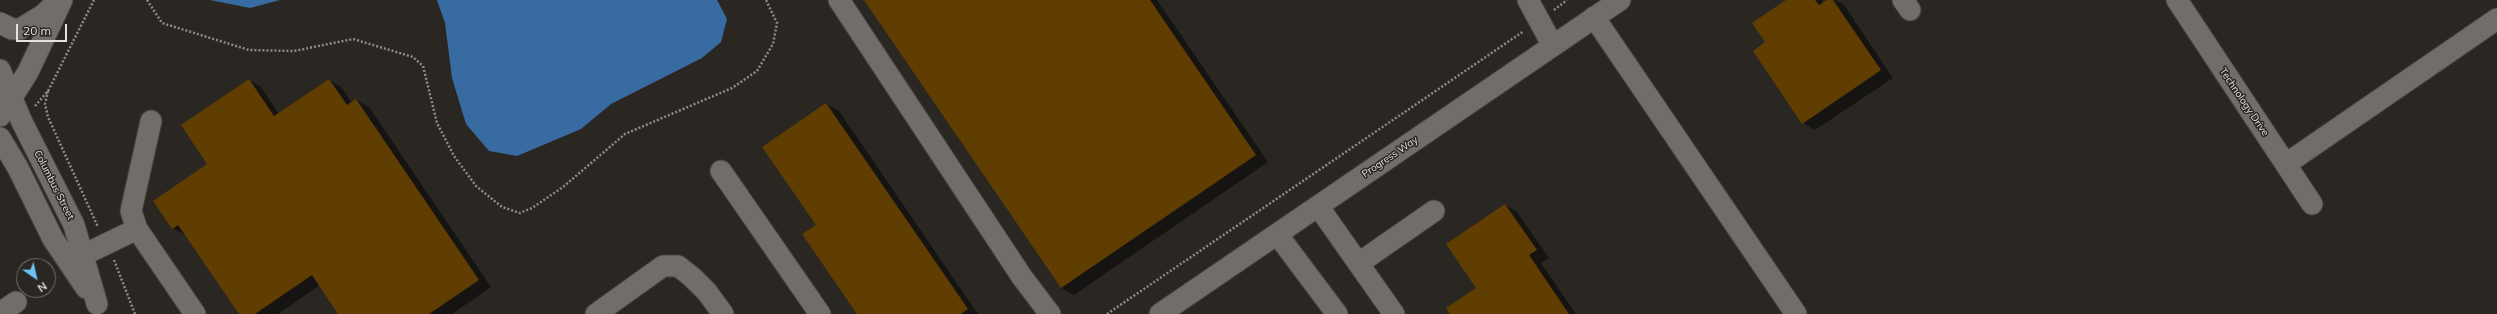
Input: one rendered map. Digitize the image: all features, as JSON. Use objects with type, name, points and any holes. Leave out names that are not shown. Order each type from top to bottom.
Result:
[{"type":"street","points":[[0,23],[12,29],[20,29],[43,15],[58,0]]},
{"type":"street","points":[[6,107],[28,72],[62,0]]},
{"type":"street","points":[[839,0],[1022,277],[1050,314]]},
{"type":"street","points":[[1528,0],[1553,46]]},
{"type":"street","name":"Progress Way","points":[[1171,311],[1277,234],[1620,0]]},
{"type":"street","name":"Technology Drive","points":[[2177,0],[2312,204]]},
{"type":"street","points":[[1594,18],[1796,314]]},
{"type":"street","points":[[2286,164],[2497,19]]},
{"type":"street","name":"Columbus Street","points":[[0,70],[6,107],[74,225],[76,259],[99,309]]},
{"type":"street","points":[[151,121],[131,211],[137,229],[195,314]]},
{"type":"street","name":"Columbus Street","points":[[0,138],[9,170],[53,239],[76,259]]},
{"type":"street","points":[[721,171],[820,314]]},
{"type":"street","points":[[1318,206],[1394,314]]},
{"type":"street","points":[[1359,263],[1434,211]]},
{"type":"street","points":[[76,259],[137,229]]},
{"type":"street","points":[[1277,234],[1337,314]]},
{"type":"street","points":[[596,314],[663,266],[678,266],[707,292],[723,314]]},
{"type":"path","points":[[94,0],[48,90],[45,104],[56,136],[106,244],[135,314]]},
{"type":"path","points":[[147,0],[162,23],[249,50],[294,51],[353,39],[413,57],[423,66],[437,123],[454,156],[476,186],[502,207],[520,213],[532,208],[563,187],[625,134],[732,88],[757,71],[773,44],[777,23],[766,0]]},
{"type":"path","points":[[1107,314],[1568,0]]},
{"type":"water","points":[[210,0],[280,0],[250,8]]},
{"type":"water","points":[[437,0],[717,0],[727,19],[721,42],[702,58],[611,104],[581,129],[517,156],[489,151],[466,124],[452,78],[445,23]]},
{"type":"building","points":[[864,0],[1150,0],[1256,155],[1061,288]]},
{"type":"building","points":[[1786,0],[1815,0],[1819,5],[1827,0],[1833,0],[1881,70],[1802,124],[1753,51],[1765,42],[1752,23]]},
{"type":"building","points":[[249,79],[274,116],[329,79],[347,105],[356,99],[479,280],[429,314],[338,314],[312,275],[255,314],[239,314],[178,225],[172,229],[153,201],[207,164],[181,125]]},
{"type":"building","points":[[826,103],[968,309],[961,314],[857,314],[802,234],[816,225],[762,147]]},
{"type":"building","points":[[1505,204],[1537,250],[1529,255],[1569,314],[1450,314],[1446,308],[1476,288],[1446,244]]}]
